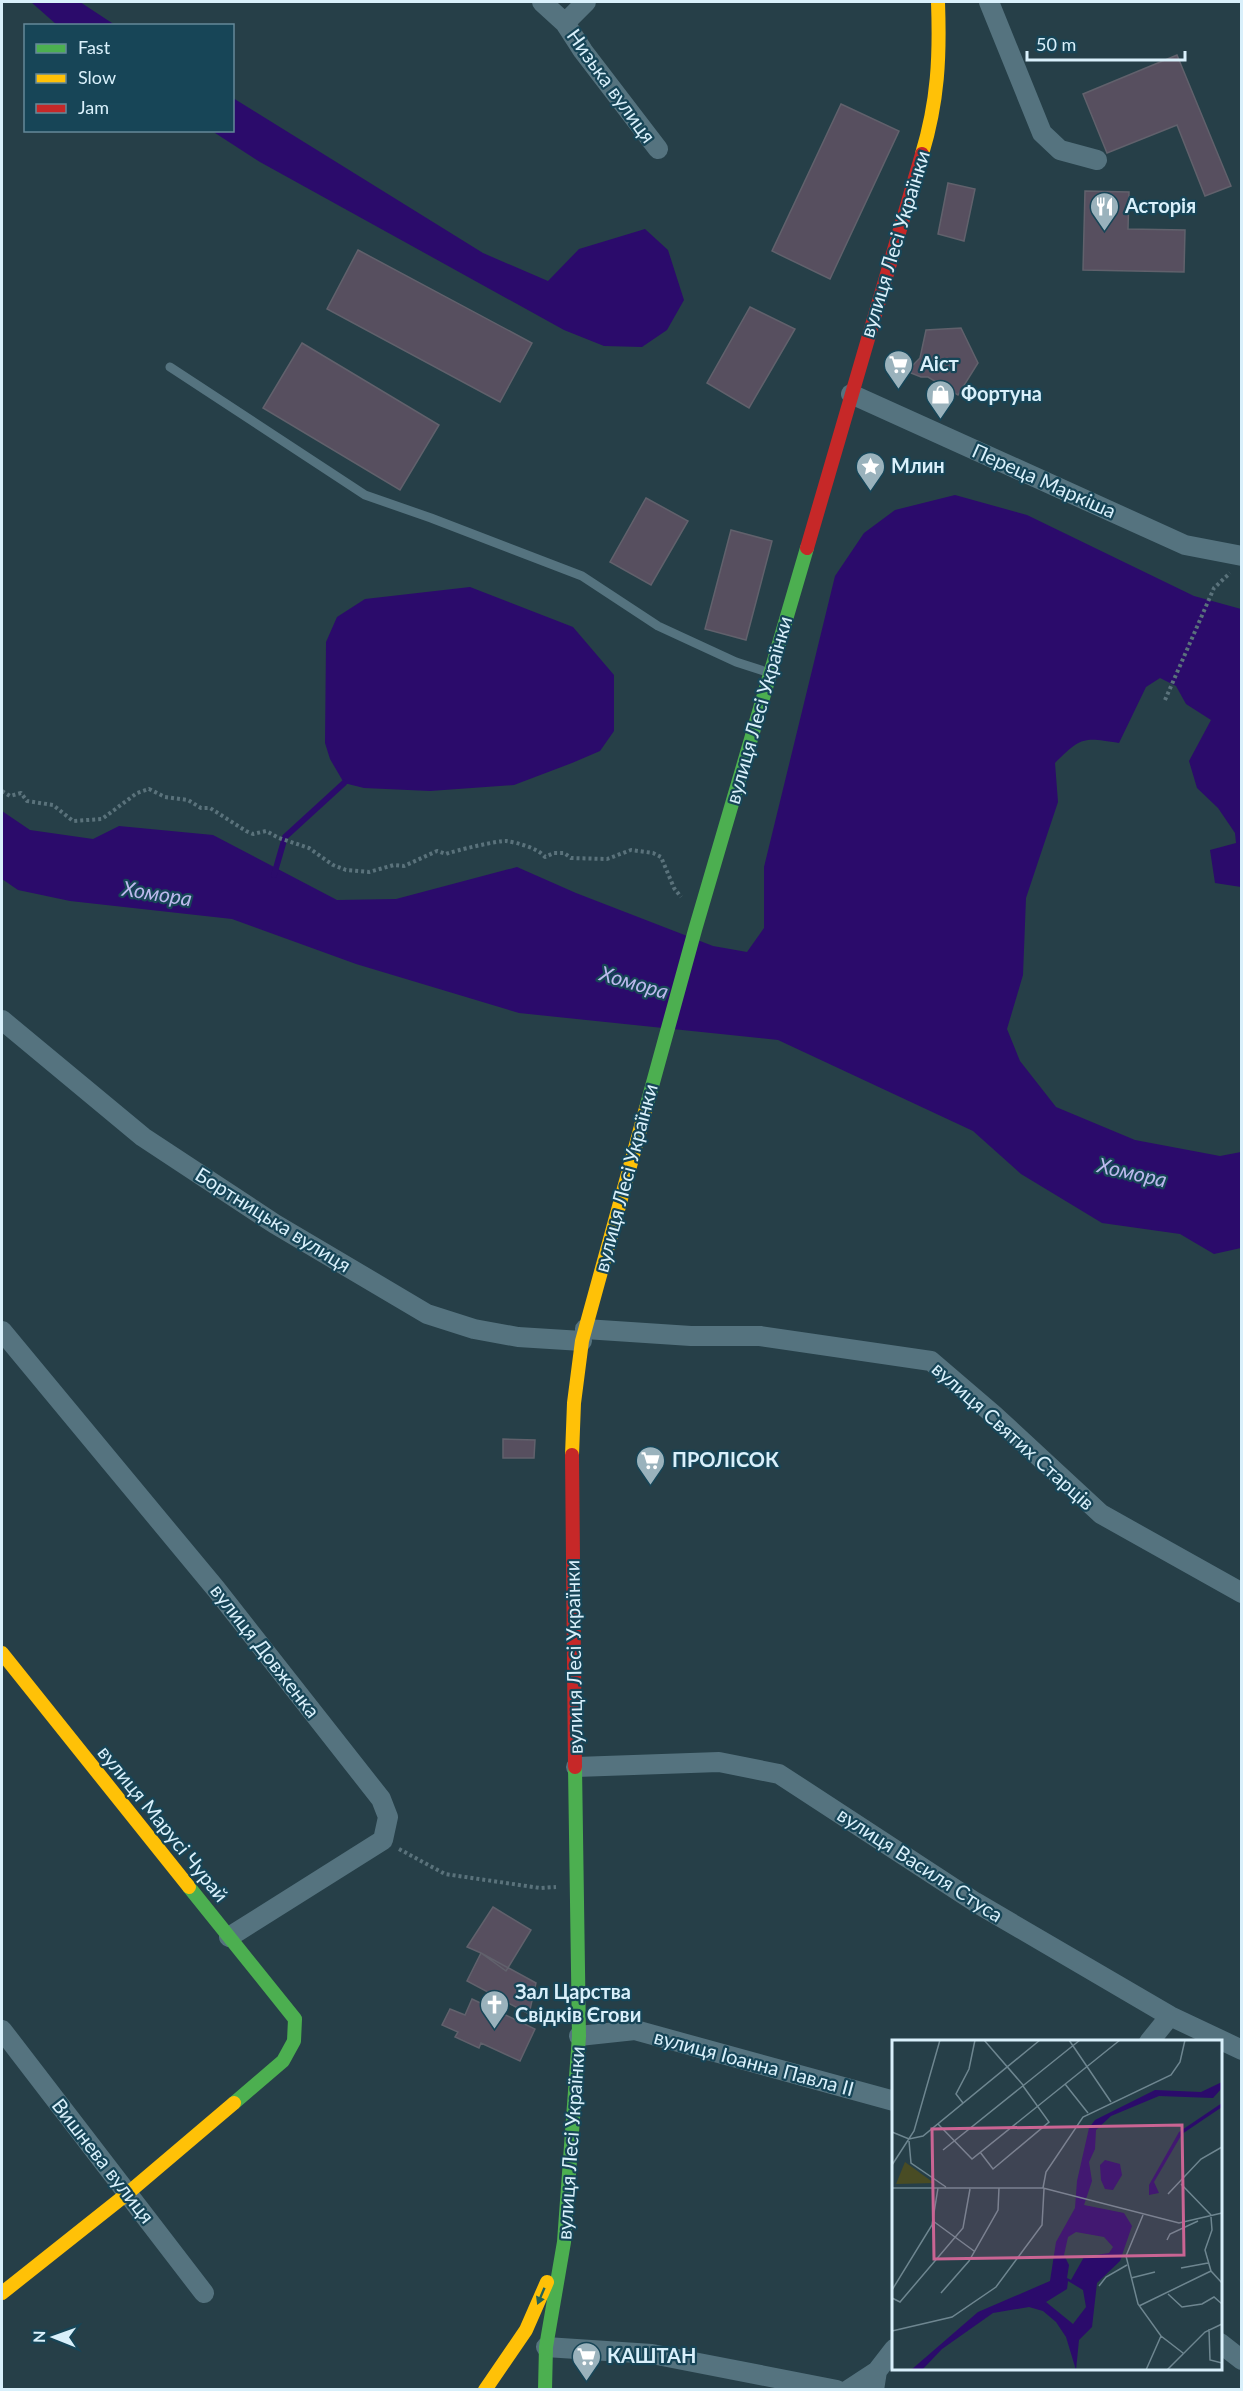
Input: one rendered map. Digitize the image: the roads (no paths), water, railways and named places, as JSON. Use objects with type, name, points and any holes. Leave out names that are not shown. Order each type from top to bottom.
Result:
[{"type":"main road","name":"вулиця Лесі Українки","points":[[544,2390],[546,2347],[564,2242],[579,2036],[571,1467],[574,1403],[583,1335],[700,911],[933,117],[940,52],[938,2]]},
{"type":"main road","name":"вулиця Марусі Чурай","points":[[2,1653],[295,2019],[294,2041],[283,2061],[128,2193]]},
{"type":"main road","points":[[2,2293],[128,2193]]},
{"type":"main road","points":[[485,2390],[526,2330],[564,2242]]},
{"type":"street","name":"Низька вулиця","points":[[542,2],[565,23],[583,51],[658,149]]},
{"type":"street","name":"Низька вулиця","points":[[565,23],[586,2]]},
{"type":"street","points":[[989,2],[1042,133],[1060,150],[1096,160]]},
{"type":"street","name":"Переца Маркіша","points":[[850,394],[1185,545],[1242,556]]},
{"type":"street","name":"Бортницька вулиця","points":[[2,1020],[143,1137],[275,1224],[427,1314],[474,1329],[519,1337],[583,1335]]},
{"type":"street","name":"вулиця Довженка","points":[[2,1331],[216,1589],[381,1798],[388,1817],[383,1840],[229,1937]]},
{"type":"street","name":"вулиця Святих Старців","points":[[583,1335],[760,1336],[931,1360],[1101,1514],[1242,1593]]},
{"type":"street","name":"вулиця Василя Стуса","points":[[576,1767],[719,1762],[779,1774],[975,1902],[1170,2016],[1221,2040]]},
{"type":"street","points":[[1151,2040],[1170,2016]]},
{"type":"street","name":"Вишнева вулиця","points":[[2,2030],[204,2293]]},
{"type":"street","name":"вулиця Іоанна Павла II","points":[[579,2036],[635,2030],[892,2100]]},
{"type":"street","name":"вулиця Василя Стуса","points":[[1222,2041],[1242,2050]]},
{"type":"street","points":[[1222,2344],[1242,2360]]},
{"type":"street","points":[[546,2347],[652,2354],[837,2390]]},
{"type":"street","points":[[848,2390],[876,2380],[892,2352]]},
{"type":"lane","points":[[170,367],[365,495],[582,576],[658,626],[736,662],[770,673]]},
{"type":"water","points":[[31,2],[80,2],[113,24],[56,24]]},
{"type":"water","points":[[234,99],[483,253],[548,281],[579,249],[645,229],[668,250],[684,300],[667,330],[642,347],[604,346],[564,330],[260,162],[214,132],[234,132]]},
{"type":"water","name":"Хомора","points":[[955,495],[1027,515],[1194,596],[1241,609],[1241,887],[1215,883],[1210,850],[1236,843],[1235,833],[1218,808],[1197,788],[1189,761],[1211,720],[1186,704],[1176,686],[1160,678],[1146,687],[1119,743],[1083,741],[1071,748],[1055,763],[1058,802],[1026,898],[1023,975],[1007,1029],[1020,1061],[1056,1107],[1135,1140],[1220,1156],[1241,1152],[1241,1248],[1214,1254],[1180,1234],[1102,1223],[1021,1174],[973,1131],[778,1040],[519,1013],[356,964],[232,919],[70,901],[18,890],[2,879],[2,811],[30,830],[93,839],[119,826],[213,835],[337,900],[396,899],[517,867],[576,893],[713,946],[747,952],[764,928],[764,867],[835,576],[864,533],[895,510]]},
{"type":"water","points":[[470,587],[573,627],[614,675],[614,731],[600,751],[514,785],[430,791],[364,788],[344,783],[330,759],[325,743],[326,642],[337,617],[365,599]]},
{"type":"waterway","points":[[274,875],[285,837],[344,783]]},
{"type":"place","name":"Асторія","points":[[1104,232]]},
{"type":"place","name":"Аіст","points":[[899,390]]},
{"type":"place","name":"Фортуна","points":[[940,420]]},
{"type":"place","name":"Млин","points":[[870,492]]},
{"type":"place","name":"ПРОЛІСОК","points":[[651,1486]]},
{"type":"place","name":"Зал Царства Свідків Єгови","points":[[494,2030]]},
{"type":"place","name":"КАШТАН","points":[[586,2382]]}]
